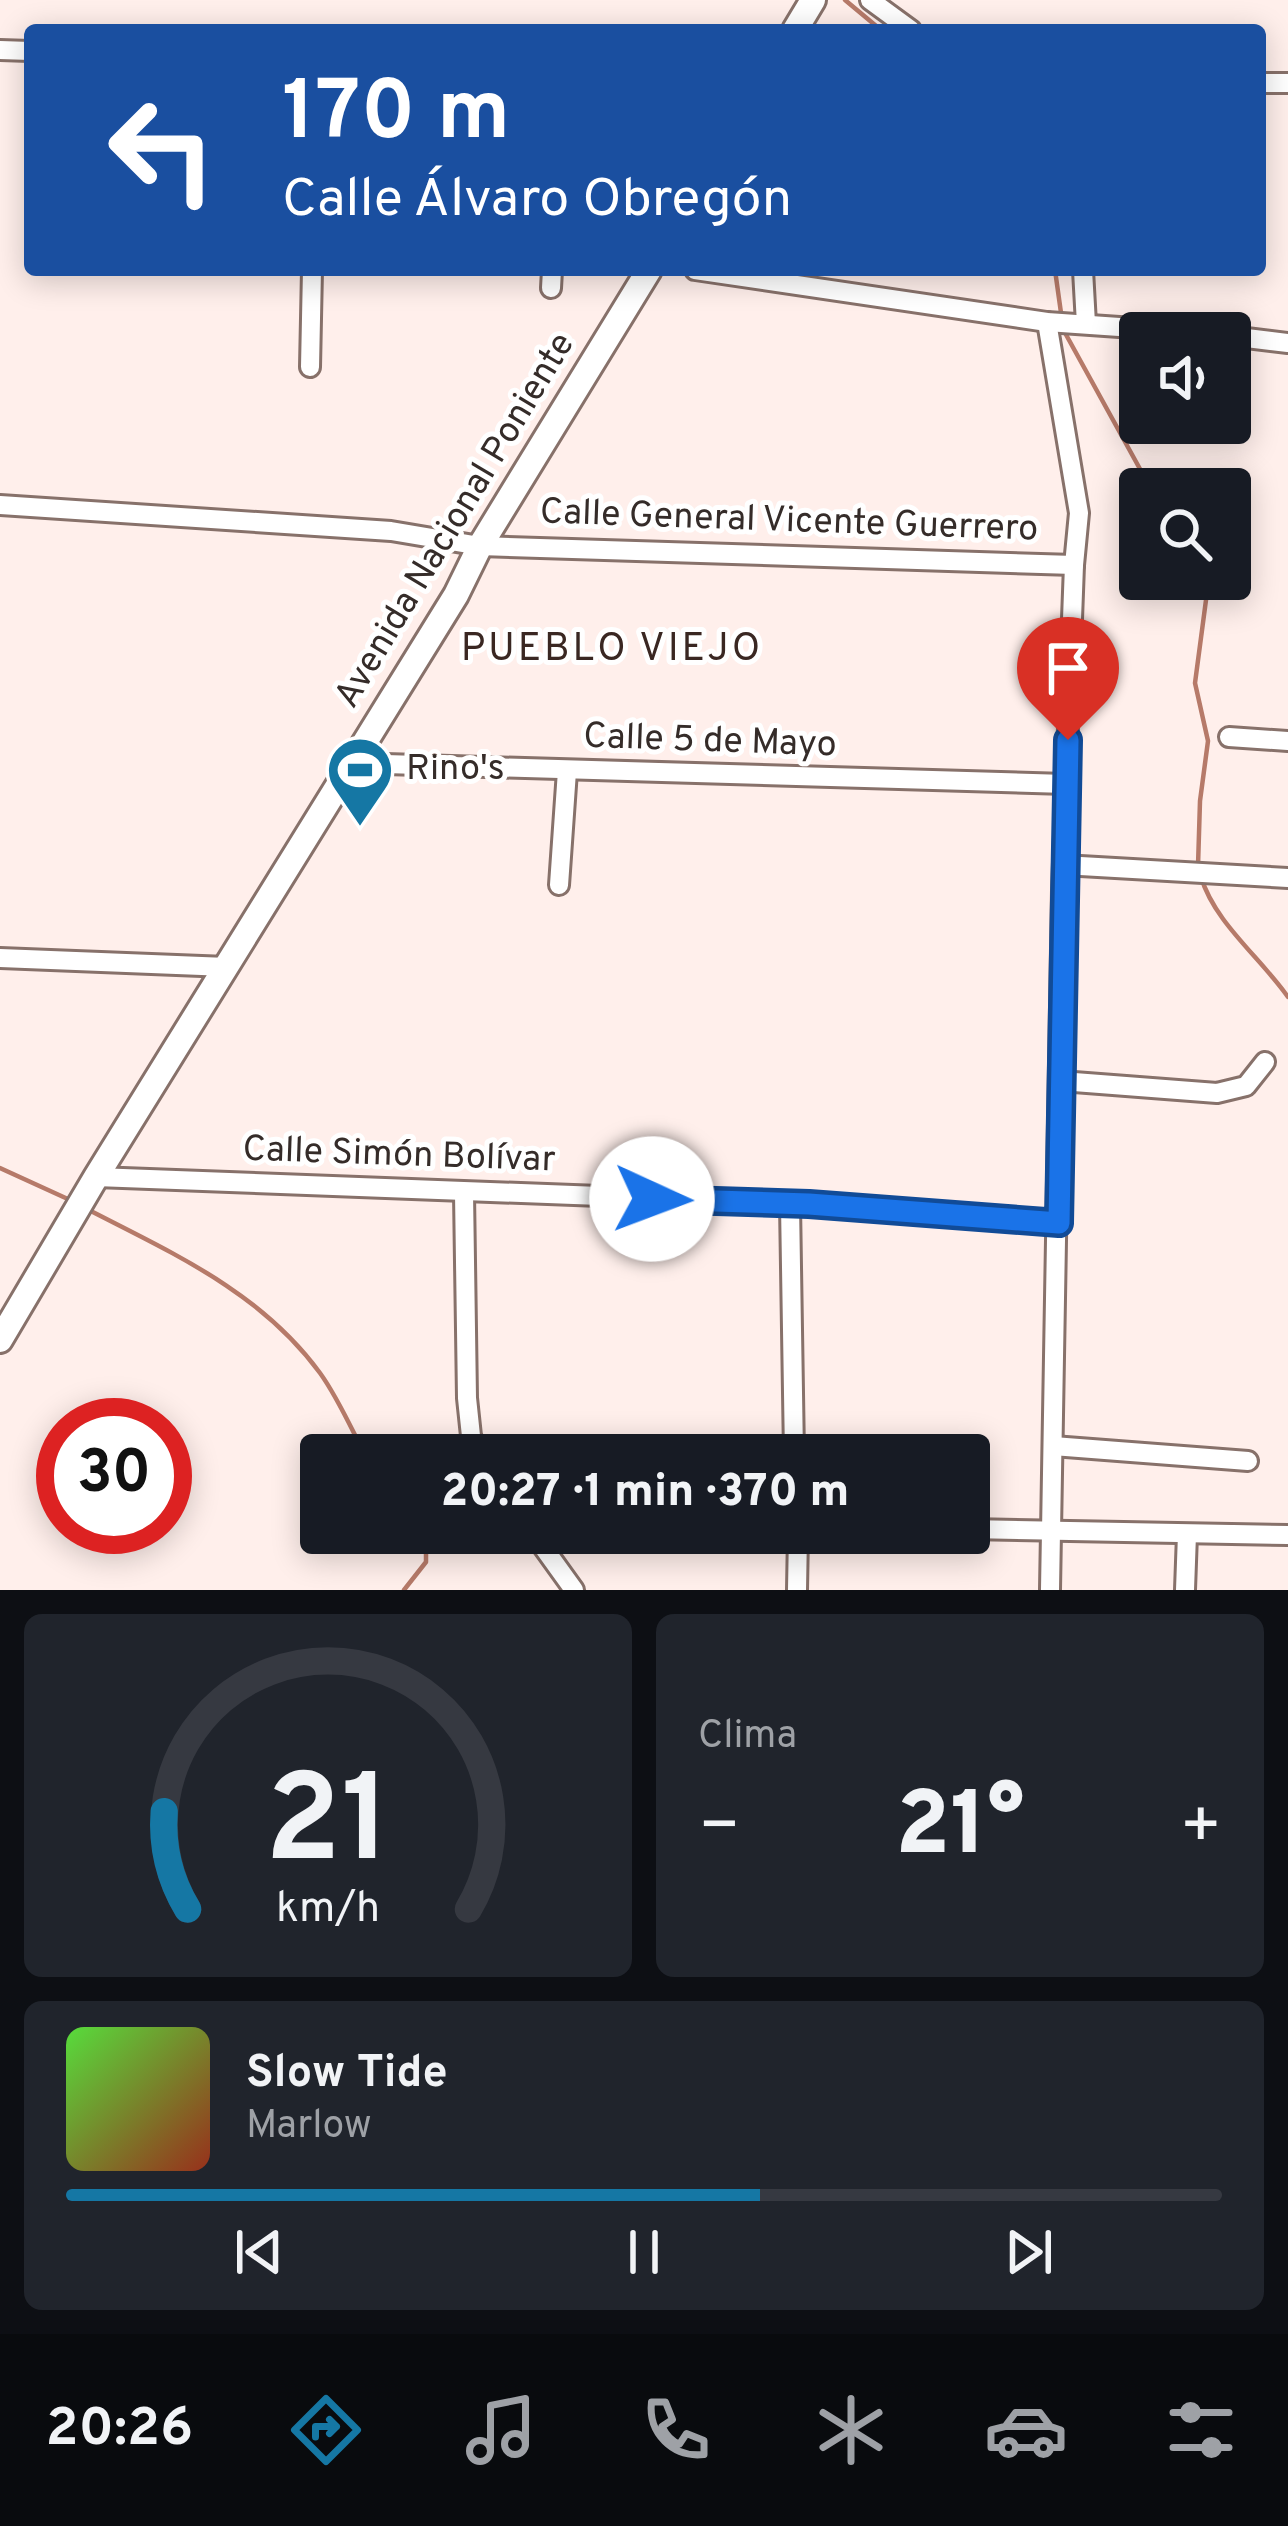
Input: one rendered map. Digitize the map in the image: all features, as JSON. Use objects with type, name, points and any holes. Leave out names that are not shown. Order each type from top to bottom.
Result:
[{"type":"street","points":[[869,0],[903,24]]},
{"type":"street","points":[[310,367],[312,276]]},
{"type":"street","name":"Avenida Nacional Poniente","points":[[0,1340],[645,276]]},
{"type":"street","points":[[736,276],[1046,322],[1119,326]]},
{"type":"street","points":[[1083,276],[1086,324]]},
{"type":"street","points":[[1046,322],[1079,513],[1063,866],[1050,1590]]},
{"type":"street","points":[[1251,339],[1288,344]]},
{"type":"street","name":"Calle General Vicente Guerrero","points":[[0,505],[391,531],[479,546],[1074,565]]},
{"type":"street","points":[[1229,737],[1288,741]]},
{"type":"street","name":"Calle 5 de Mayo","points":[[352,763],[1066,784]]},
{"type":"street","points":[[559,885],[567,771]]},
{"type":"street","points":[[1063,866],[1288,878]]},
{"type":"street","points":[[0,958],[226,967]]},
{"type":"street","points":[[1061,1081],[1217,1093],[1246,1086],[1265,1062]]},
{"type":"street","name":"Calle Simón Bolívar","points":[[96,1177],[790,1204],[1059,1223]]},
{"type":"street","points":[[464,1192],[471,1434]]},
{"type":"street","points":[[790,1204],[794,1434]]},
{"type":"street","points":[[1053,1446],[1248,1461]]},
{"type":"street","points":[[990,1530],[1288,1535]]},
{"type":"street","points":[[1186,1534],[1186,1590]]},
{"type":"street","points":[[547,1554],[574,1590]]},
{"type":"street","points":[[797,1590],[798,1554]]},
{"type":"waterway","points":[[845,0],[874,24]]},
{"type":"waterway","points":[[1056,276],[1062,320]]},
{"type":"waterway","points":[[1064,331],[1139,468]]},
{"type":"waterway","points":[[1198,866],[1208,741],[1195,683],[1206,600]]},
{"type":"waterway","points":[[1201,877],[1227,925],[1288,997]]},
{"type":"waterway","points":[[0,1168],[70,1200]]},
{"type":"waterway","points":[[85,1208],[213,1277],[270,1319],[320,1373],[354,1434]]},
{"type":"waterway","points":[[404,1590],[426,1562],[426,1554]]},
{"type":"place","name":"Rino's","points":[[360,829]]},
{"type":"district","name":"PUEBLO VIEJO","points":[[612,650]]},
{"type":"route","points":[[652,1199],[809,1204],[1059,1223],[1068,740]]}]
